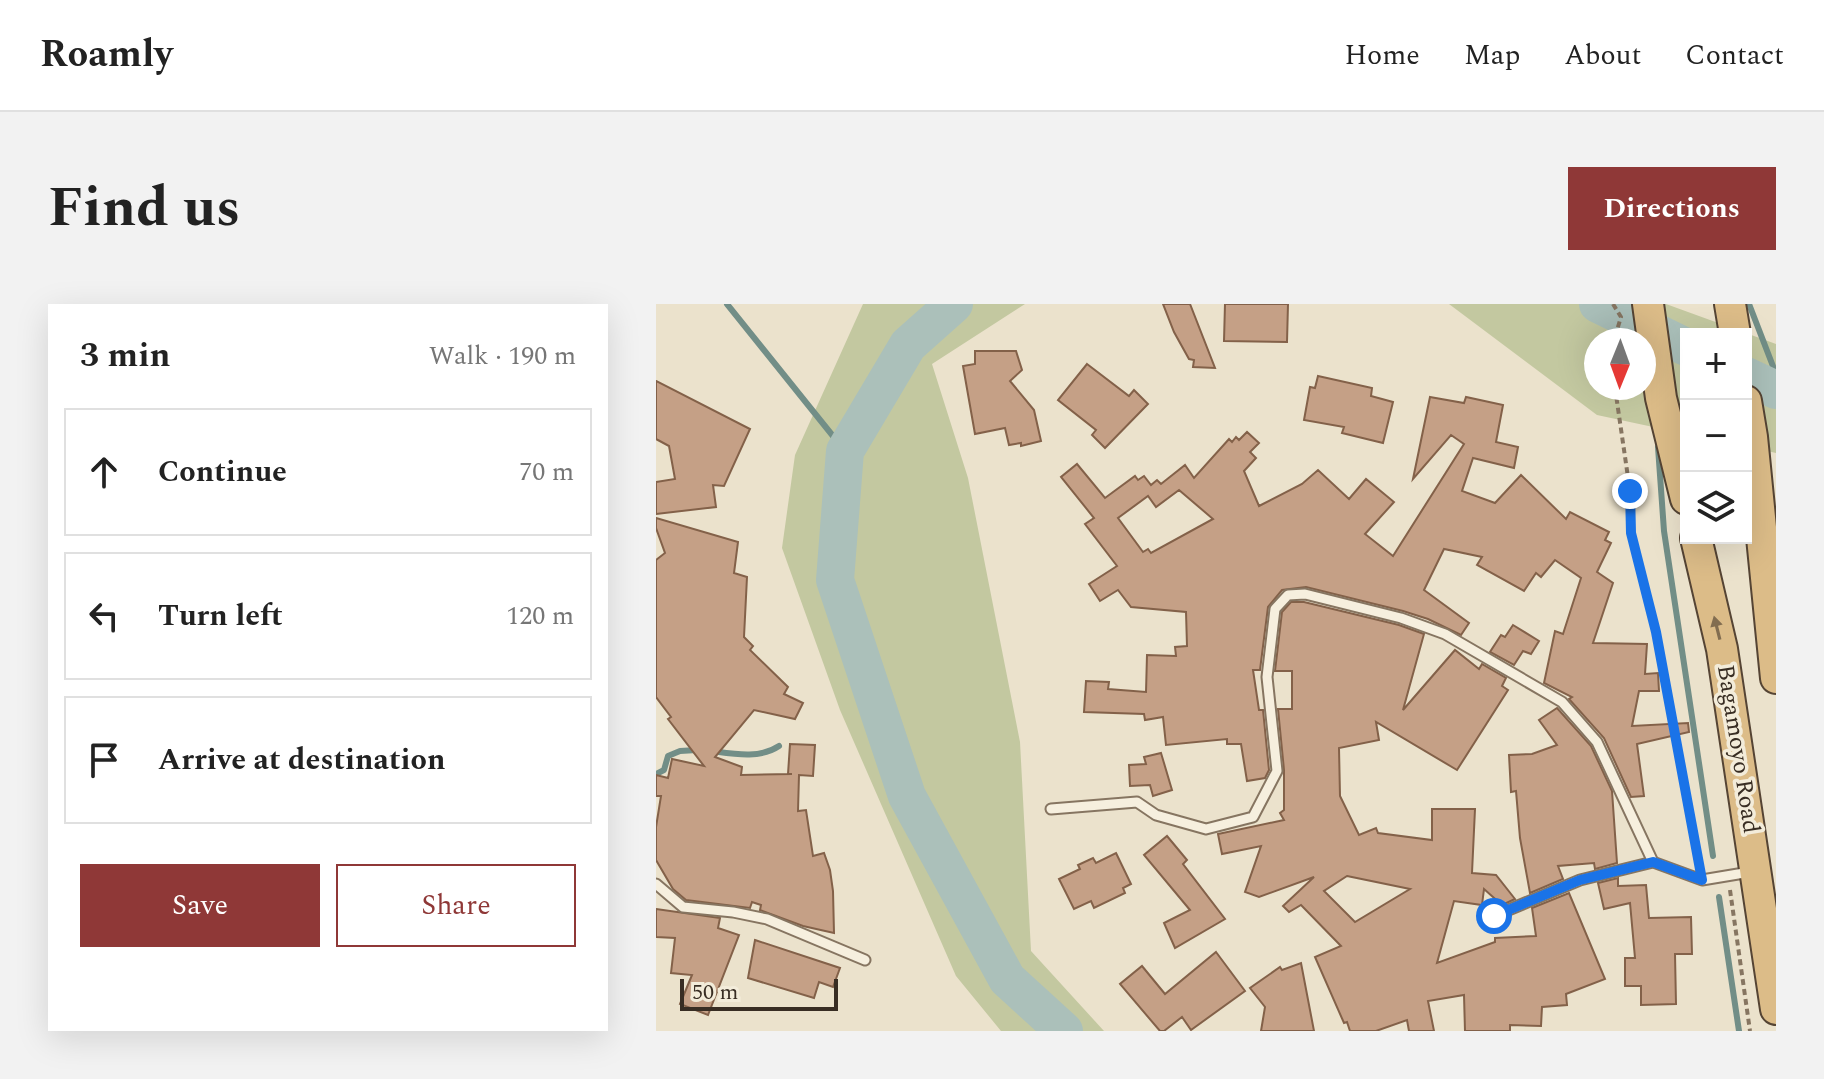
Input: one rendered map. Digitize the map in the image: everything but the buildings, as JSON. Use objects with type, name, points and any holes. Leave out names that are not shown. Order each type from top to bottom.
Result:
[{"type":"highway","points":[[1648,304],[1661,398],[1680,475]]},
{"type":"highway","name":"Bagamoyo Road","points":[[1752,437],[1776,678]]},
{"type":"highway","name":"Bagamoyo Road","points":[[1697,544],[1722,649],[1742,873],[1776,1009]]},
{"type":"lane","points":[[1051,809],[1137,802],[1156,815],[1206,829],[1253,817],[1277,771],[1267,677],[1275,609],[1288,595],[1305,594],[1401,618],[1445,634],[1562,702],[1597,742],[1653,862]]},
{"type":"lane","points":[[1494,916],[1580,880],[1653,862],[1702,880],[1742,873]]},
{"type":"lane","points":[[656,884],[683,907],[767,919],[865,960]]},
{"type":"path","points":[[1613,304],[1621,317],[1618,328]]},
{"type":"path","points":[[1617,400],[1630,491],[1631,533],[1656,632],[1702,880]]},
{"type":"path","points":[[1742,873],[1750,1031]]},
{"type":"green space","points":[[863,304],[1025,304],[932,364],[968,478],[1020,742],[1031,951],[1104,1031],[1001,1031],[956,976],[840,710],[782,548],[795,455]]},
{"type":"green space","points":[[1449,304],[1666,304],[1732,328],[1680,328],[1680,433],[1597,415]]},
{"type":"green space","points":[[1752,335],[1776,344],[1776,453],[1752,447]]},
{"type":"waterway","points":[[727,304],[845,451]]},
{"type":"waterway","points":[[954,304],[908,345],[845,451],[835,580],[907,796],[1007,979],[1064,1031]]},
{"type":"waterway","points":[[1598,304],[1680,344]]},
{"type":"waterway","points":[[1749,304],[1776,374]]},
{"type":"waterway","points":[[1752,379],[1776,390]]},
{"type":"waterway","points":[[1658,447],[1664,531],[1713,856]]},
{"type":"waterway","points":[[712,751],[755,754],[779,746]]},
{"type":"waterway","points":[[656,774],[664,770],[668,756],[680,751],[697,750]]},
{"type":"waterway","points":[[1719,897],[1739,1031]]},
{"type":"route","points":[[1494,916],[1580,880],[1653,862],[1702,880],[1656,632],[1631,533],[1630,491]]}]
